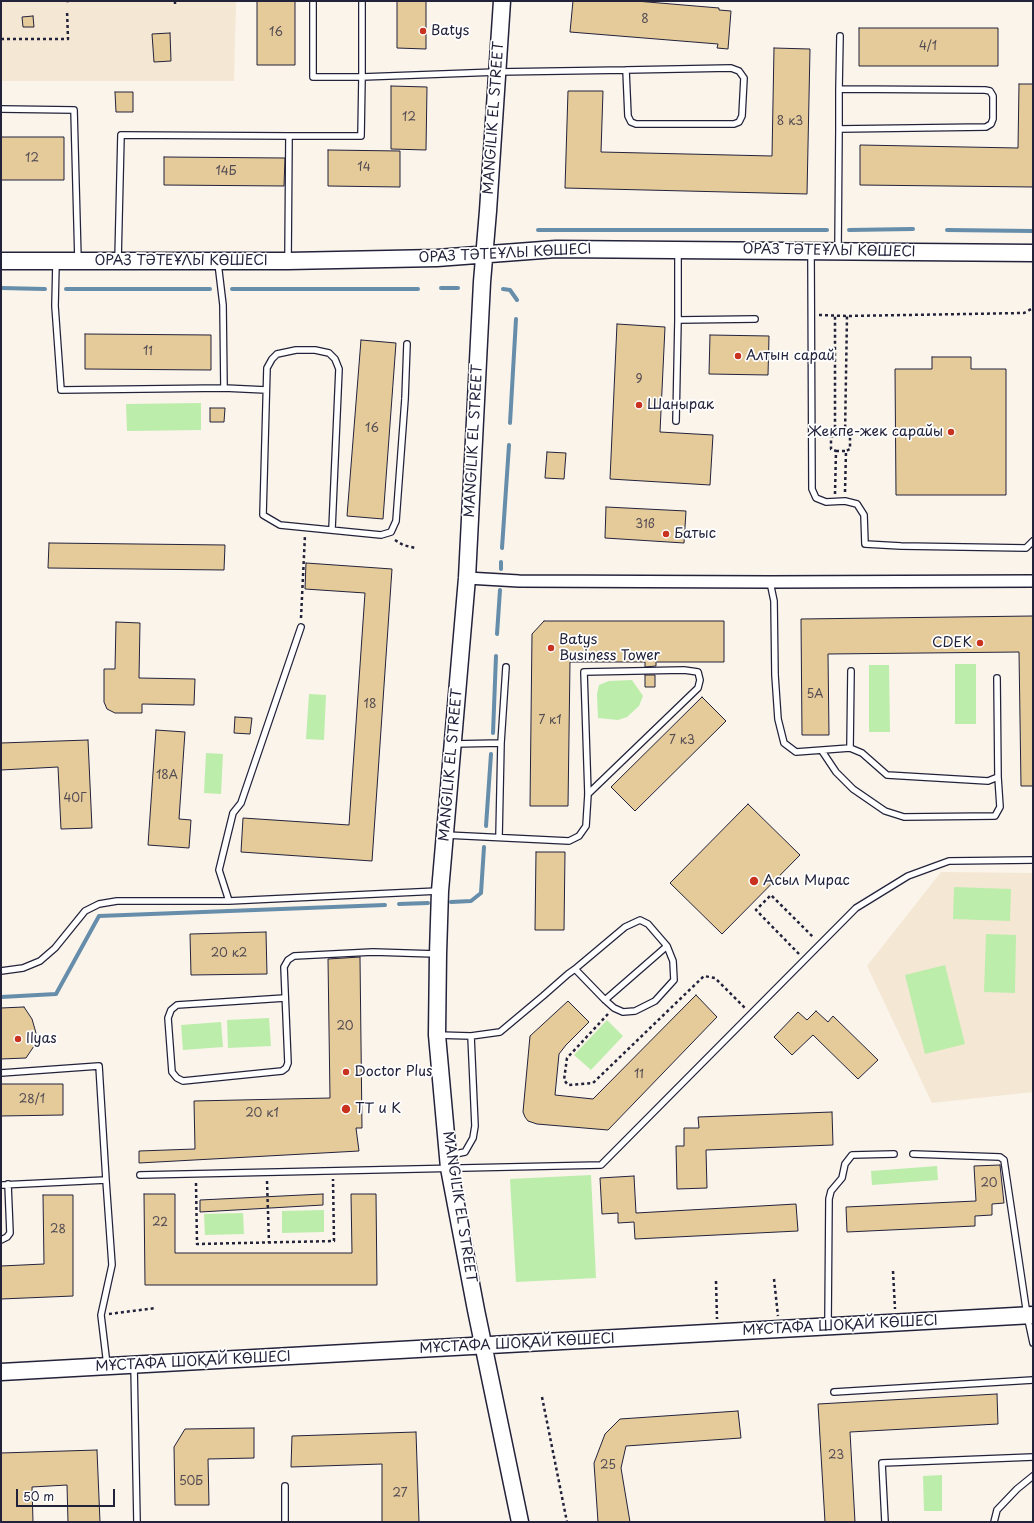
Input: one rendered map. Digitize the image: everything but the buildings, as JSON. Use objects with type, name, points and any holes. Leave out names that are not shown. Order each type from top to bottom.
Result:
[{"type":"street","name":"MANGILIK EL STREET","points":[[502,1],[489,208],[484,255],[467,578],[440,891],[437,1035],[449,1162],[520,1522]]},
{"type":"street","name":"ОРАЗ ТӘТЕҰЛЫ КӨШЕСІ","points":[[1,261],[288,261],[437,258],[556,249],[1033,253]]},
{"type":"street","points":[[467,578],[518,580],[770,582],[1033,581]]},
{"type":"street","name":"МҰСТАФА ШОҚАЙ КӨШЕСІ","points":[[1,1372],[1030,1315]]},
{"type":"lane","points":[[313,1],[313,77],[362,77],[497,72],[731,68],[739,71],[744,78],[742,116],[739,122],[734,124],[636,124],[630,122],[628,116],[626,70]]},
{"type":"lane","points":[[118,261],[121,135],[361,136],[362,1]]},
{"type":"lane","points":[[838,251],[840,36]]},
{"type":"lane","points":[[839,89],[985,90],[990,91],[993,96],[993,119],[991,124],[986,127],[839,128]]},
{"type":"lane","points":[[1,110],[74,110],[78,261]]},
{"type":"lane","points":[[288,261],[289,136]]},
{"type":"lane","points":[[676,421],[678,250]]},
{"type":"lane","points":[[811,251],[812,489],[816,498],[826,502],[845,500],[857,504],[864,515],[865,544],[1026,548],[1033,541]]},
{"type":"lane","points":[[56,261],[55,306],[61,390],[224,388],[266,390]]},
{"type":"lane","points":[[218,261],[223,305],[224,388]]},
{"type":"lane","points":[[678,320],[755,319]]},
{"type":"lane","points":[[332,529],[339,369],[335,359],[330,353],[323,350],[296,350],[277,354],[267,368],[263,515],[280,525],[305,529],[332,529],[381,535],[391,532],[396,520],[405,399],[407,344]]},
{"type":"lane","points":[[770,582],[774,601],[775,675],[778,719],[784,743],[796,752],[850,748],[862,753],[887,775],[988,781],[998,777]]},
{"type":"lane","points":[[229,901],[219,870],[233,813],[242,803],[301,627]]},
{"type":"lane","points":[[499,837],[501,744],[506,667]]},
{"type":"lane","points":[[445,834],[569,840],[578,836],[586,826],[588,794],[584,672],[684,670],[698,672],[700,680],[698,688],[588,794]]},
{"type":"lane","points":[[850,748],[851,671]]},
{"type":"lane","points":[[822,751],[836,772],[853,789],[885,811],[904,817],[995,816],[1000,807],[998,777],[997,678]]},
{"type":"lane","points":[[453,744],[501,744]]},
{"type":"lane","points":[[140,1175],[332,1170],[449,1162],[601,1165],[856,908],[908,876],[949,861],[1033,860]]},
{"type":"lane","points":[[1,971],[23,968],[40,961],[55,948],[85,911],[99,904],[117,901],[229,901],[440,891]]},
{"type":"lane","points":[[437,1035],[471,1036],[500,1032],[568,974],[625,927],[640,920],[648,924],[667,946],[673,961],[674,980],[655,1001],[635,1011],[623,1012],[614,1008],[575,969]]},
{"type":"lane","points":[[606,1000],[667,946]]},
{"type":"lane","points":[[285,998],[177,1005],[171,1010],[168,1018],[172,1072],[177,1078],[183,1081],[282,1071],[286,1068],[288,1063],[284,966],[288,960],[294,956],[373,952],[438,954]]},
{"type":"lane","points":[[449,1162],[466,1152],[473,1138],[475,1126],[471,1036]]},
{"type":"lane","points":[[1,1073],[98,1066],[112,1265],[101,1315],[108,1367]]},
{"type":"lane","points":[[828,1326],[829,1198],[831,1191],[842,1178],[845,1164],[852,1155],[894,1154]]},
{"type":"lane","points":[[913,1154],[1000,1157],[1004,1160],[1030,1315],[1033,1343]]},
{"type":"lane","points":[[1,1184],[106,1180]]},
{"type":"lane","points":[[1,1240],[8,1237],[10,1233],[8,1184]]},
{"type":"lane","points":[[134,1365],[137,1522]]},
{"type":"lane","points":[[834,1392],[1033,1380]]},
{"type":"lane","points":[[885,1522],[882,1463],[1033,1457]]},
{"type":"lane","points":[[994,1522],[997,1510],[1017,1489],[1033,1476]]},
{"type":"lane","points":[[285,1486],[285,1522]]},
{"type":"path","points":[[66,1],[71,1]]},
{"type":"path","points":[[1,39],[68,39],[67,10]]},
{"type":"path","points":[[811,315],[847,316],[1024,313],[1033,308]]},
{"type":"path","points":[[835,316],[835,435]]},
{"type":"path","points":[[845,435],[847,316]]},
{"type":"path","points":[[845,435],[850,435],[850,449],[846,451],[836,451],[831,449],[831,436],[845,435]]},
{"type":"path","points":[[835,501],[836,451]]},
{"type":"path","points":[[845,500],[846,451]]},
{"type":"path","points":[[301,627],[305,529]]},
{"type":"path","points":[[391,532],[396,541],[403,545],[415,548]]},
{"type":"path","points":[[805,960],[756,910],[771,895],[820,944]]},
{"type":"path","points":[[614,1008],[567,1058],[564,1080],[568,1085],[592,1083],[704,976],[715,978],[751,1013]]},
{"type":"path","points":[[196,1174],[197,1244],[334,1242],[332,1170]]},
{"type":"path","points":[[266,1172],[269,1243]]},
{"type":"path","points":[[893,1271],[896,1323]]},
{"type":"path","points":[[774,1279],[779,1329]]},
{"type":"path","points":[[716,1281],[718,1332]]},
{"type":"path","points":[[101,1315],[156,1308]]},
{"type":"path","points":[[542,1397],[567,1522]]},
{"type":"shaded area","points":[[1,1],[236,1],[234,81],[1,81]]},
{"type":"shaded area","points":[[941,872],[1033,873],[1033,1092],[932,1103],[867,966]]},
{"type":"green space","points":[[201,403],[201,430],[127,431],[126,404]]},
{"type":"green space","points":[[955,664],[976,664],[976,724],[955,724]]},
{"type":"green space","points":[[869,665],[889,665],[890,732],[869,732]]},
{"type":"green space","points":[[632,680],[643,696],[639,706],[627,717],[618,720],[598,718],[597,694],[599,685],[609,681]]},
{"type":"green space","points":[[309,694],[326,695],[324,740],[306,739]]},
{"type":"green space","points":[[206,753],[223,754],[221,794],[204,793]]},
{"type":"green space","points":[[954,887],[1011,889],[1010,921],[953,919]]},
{"type":"green space","points":[[986,934],[1016,935],[1015,993],[984,992]]},
{"type":"green space","points":[[945,965],[965,1044],[925,1054],[905,975]]},
{"type":"green space","points":[[269,1018],[271,1046],[228,1048],[227,1020]]},
{"type":"green space","points":[[607,1020],[623,1036],[591,1070],[574,1055]]},
{"type":"green space","points":[[221,1022],[223,1047],[183,1050],[181,1025]]},
{"type":"green space","points":[[937,1166],[938,1180],[872,1185],[871,1171]]},
{"type":"green space","points":[[591,1175],[596,1278],[516,1282],[510,1179]]},
{"type":"green space","points":[[324,1210],[324,1232],[282,1233],[282,1211]]},
{"type":"green space","points":[[243,1213],[244,1234],[205,1235],[204,1214]]},
{"type":"green space","points":[[942,1475],[942,1511],[924,1511],[923,1476]]},
{"type":"waterway","points":[[849,230],[913,229]]},
{"type":"waterway","points":[[538,230],[827,230]]},
{"type":"waterway","points":[[947,230],[1033,231]]},
{"type":"waterway","points":[[1,288],[45,289]]},
{"type":"waterway","points":[[441,288],[458,288]]},
{"type":"waterway","points":[[66,289],[210,289]]},
{"type":"waterway","points":[[232,289],[418,289]]},
{"type":"waterway","points":[[503,289],[510,290],[517,300]]},
{"type":"waterway","points":[[510,423],[516,319]]},
{"type":"waterway","points":[[502,548],[509,445]]},
{"type":"waterway","points":[[501,562],[501,569]]},
{"type":"waterway","points":[[497,634],[500,590]]},
{"type":"waterway","points":[[493,733],[496,656]]},
{"type":"waterway","points":[[486,826],[491,754]]},
{"type":"waterway","points":[[451,902],[471,901],[481,893],[484,847]]},
{"type":"waterway","points":[[399,904],[428,903]]},
{"type":"waterway","points":[[1,997],[56,994],[99,916],[385,905]]},
{"type":"place","name":"Batys","points":[[423,31]]},
{"type":"place","name":"Алтын сарай","points":[[738,356]]},
{"type":"place","name":"Шанырак","points":[[639,405]]},
{"type":"place","name":"Жекпе-жек сарайы","points":[[951,432]]},
{"type":"place","name":"Батыс","points":[[666,534]]},
{"type":"place","name":"CDEK","points":[[980,643]]},
{"type":"place","name":"Batys Business Tower","points":[[551,648]]},
{"type":"place","name":"Асыл Мирас","points":[[754,881]]},
{"type":"place","name":"Ilyas","points":[[18,1039]]},
{"type":"place","name":"Doctor Plus","points":[[346,1072]]},
{"type":"place","name":"ТТ и К","points":[[346,1109]]}]
